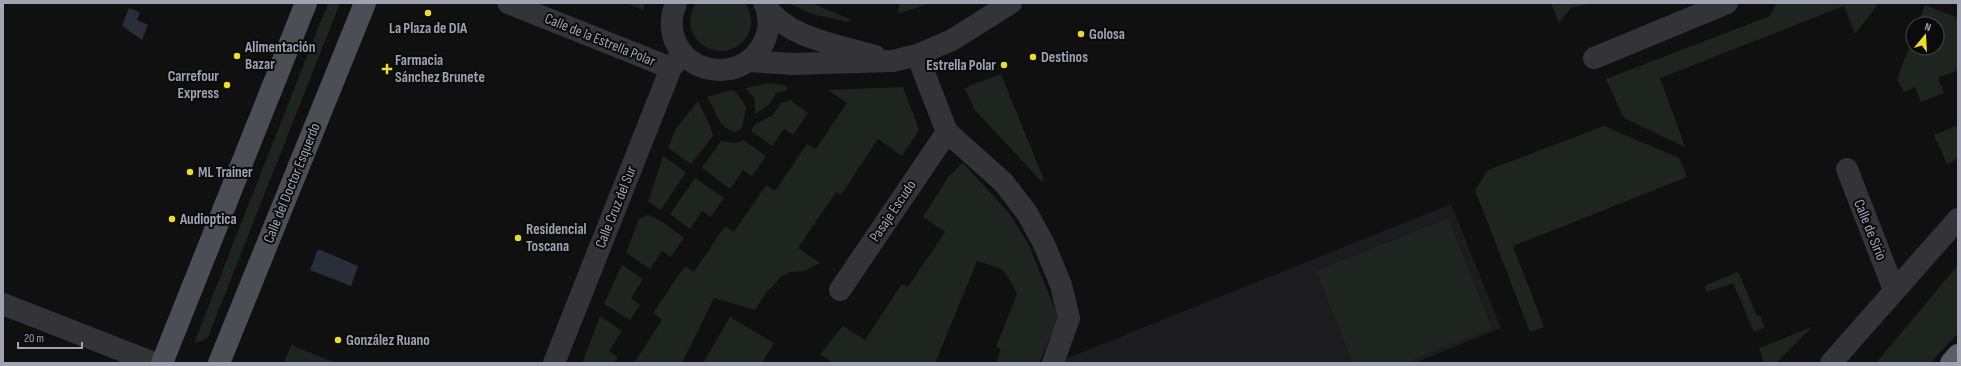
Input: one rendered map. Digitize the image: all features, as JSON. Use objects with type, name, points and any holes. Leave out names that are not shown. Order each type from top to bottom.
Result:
[{"type":"highway","points":[[1950,363],[1958,355]]},
{"type":"main road","points":[[162,363],[306,3]]},
{"type":"main road","name":"Calle del Doctor Esquerdo","points":[[219,363],[365,3]]},
{"type":"street","name":"Calle de la Estrella Polar","points":[[508,3],[677,61],[694,63],[708,69],[715,70],[736,68],[749,61],[762,47],[769,28],[765,6]]},
{"type":"street","name":"Calle de la Estrella Polar","points":[[676,3],[672,17],[673,37],[677,61]]},
{"type":"street","name":"Calle de la Estrella Polar","points":[[749,61],[792,64],[893,61],[917,55],[952,40],[1011,3]]},
{"type":"street","points":[[1594,58],[1727,3]]},
{"type":"street","name":"Calle de la Estrella Polar","points":[[765,6],[801,35],[893,61]]},
{"type":"street","points":[[917,55],[946,132],[1003,182],[1027,213],[1044,244],[1061,285],[1069,318],[1053,363]]},
{"type":"street","name":"Calle Cruz del Sur","points":[[554,363],[677,61]]},
{"type":"street","name":"Pasaje Escudo","points":[[840,290],[946,132]]},
{"type":"street","name":"Calle de Sirio","points":[[1847,169],[1894,290]]},
{"type":"street","points":[[1831,363],[1958,219]]},
{"type":"street","points":[[3,304],[145,360]]},
{"type":"shaded area","points":[[328,3],[340,3],[208,337],[194,343]]},
{"type":"shaded area","points":[[626,3],[645,3],[643,10]]},
{"type":"shaded area","points":[[696,3],[745,3],[750,12],[751,23],[750,30],[742,43],[731,50],[719,51],[707,48],[698,40],[692,30],[690,17]]},
{"type":"shaded area","points":[[788,3],[812,3],[852,20],[847,22],[812,14]]},
{"type":"shaded area","points":[[900,3],[931,3],[897,14]]},
{"type":"shaded area","points":[[1551,3],[1593,3],[1571,8],[1559,23]]},
{"type":"shaded area","points":[[1776,3],[1879,3],[1855,34],[1844,6],[1660,78],[1685,147],[1624,118],[1606,79],[1770,16]]},
{"type":"shaded area","points":[[1925,5],[1958,18],[1958,70],[1938,78],[1944,93],[1921,102],[1915,87],[1904,92],[1897,79],[1906,56],[1945,56],[1945,16],[1921,16]]},
{"type":"shaded area","points":[[129,8],[140,12],[137,20],[148,25],[142,40],[122,26]]},
{"type":"shaded area","points":[[1001,74],[1044,180],[1041,181],[975,110],[965,89],[969,86]]},
{"type":"shaded area","points":[[770,83],[787,86],[787,90],[776,93],[770,104],[755,114],[755,99],[746,88]]},
{"type":"shaded area","points":[[903,87],[919,130],[902,156],[878,139],[841,195],[836,192],[798,248],[820,263],[805,271],[790,272],[781,277],[766,293],[755,310],[714,298],[682,363],[634,363],[662,320],[653,313],[685,266],[694,272],[725,226],[734,232],[766,185],[775,191],[807,144],[816,149],[847,103],[828,90]]},
{"type":"shaded area","points":[[731,90],[736,92],[746,107],[742,128],[735,132],[724,126],[707,97]]},
{"type":"shaded area","points":[[790,100],[808,113],[793,135],[784,129],[772,146],[751,131],[754,125],[773,115],[781,103]]},
{"type":"shaded area","points":[[698,101],[713,136],[691,164],[668,148],[675,130]]},
{"type":"shaded area","points":[[1604,126],[1679,158],[1687,177],[1513,246],[1544,327],[1530,332],[1475,190],[1488,170]]},
{"type":"shaded area","points":[[1956,126],[1958,130],[1958,158],[1947,164],[1934,135]]},
{"type":"shaded area","points":[[743,140],[766,156],[752,176],[743,170],[730,189],[702,168],[721,141],[735,143]]},
{"type":"shaded area","points":[[663,156],[686,172],[661,210],[648,202]]},
{"type":"shaded area","points":[[963,163],[1009,213],[1028,243],[1057,314],[1057,321],[1039,363],[996,363],[1001,349],[996,347],[1017,294],[1003,271],[999,268],[977,261],[935,363],[833,363],[820,354],[843,326],[865,340],[902,284],[908,287],[945,232],[923,217],[949,176]]},
{"type":"shaded area","points":[[695,178],[724,198],[711,217],[702,211],[690,229],[670,214]]},
{"type":"shaded area","points":[[1451,204],[1501,328],[1415,363],[1059,363],[1060,361]]},
{"type":"shaded area","points":[[648,215],[663,222],[684,238],[671,257],[662,251],[650,269],[626,253],[639,219]]},
{"type":"shaded area","points":[[1448,218],[1492,328],[1405,363],[1353,363],[1316,271]]},
{"type":"shaded area","points":[[318,249],[358,266],[351,286],[310,270]]},
{"type":"shaded area","points":[[622,265],[643,279],[631,298],[640,305],[630,320],[604,304]]},
{"type":"shaded area","points":[[1958,265],[1958,333],[1930,363],[1876,363]]},
{"type":"shaded area","points":[[1738,272],[1757,316],[1760,315],[1765,327],[1754,332],[1733,283],[1707,292],[1704,286]]},
{"type":"shaded area","points":[[600,316],[622,331],[609,351],[618,357],[614,363],[585,363],[583,361]]},
{"type":"shaded area","points":[[730,317],[774,343],[762,363],[703,363]]},
{"type":"shaded area","points":[[1812,327],[1776,363],[1764,363],[1759,348]]},
{"type":"shaded area","points":[[291,345],[336,363],[284,363]]},
{"type":"place","name":"La Plaza de DIA","points":[[428,13]]},
{"type":"place","name":"Golosa","points":[[1081,34]]},
{"type":"place","name":"Alimentación Bazar","points":[[237,56]]},
{"type":"place","name":"Destinos","points":[[1033,57]]},
{"type":"place","name":"Estrella Polar","points":[[1004,65]]},
{"type":"place","name":"Farmacia Sánchez Brunete","points":[[387,69]]},
{"type":"place","name":"Carrefour Express","points":[[227,85]]},
{"type":"place","name":"ML Trainer","points":[[190,172]]},
{"type":"place","name":"Audioptica","points":[[172,219]]},
{"type":"place","name":"Residencial Toscana","points":[[518,238]]},
{"type":"place","name":"González Ruano","points":[[338,340]]}]
